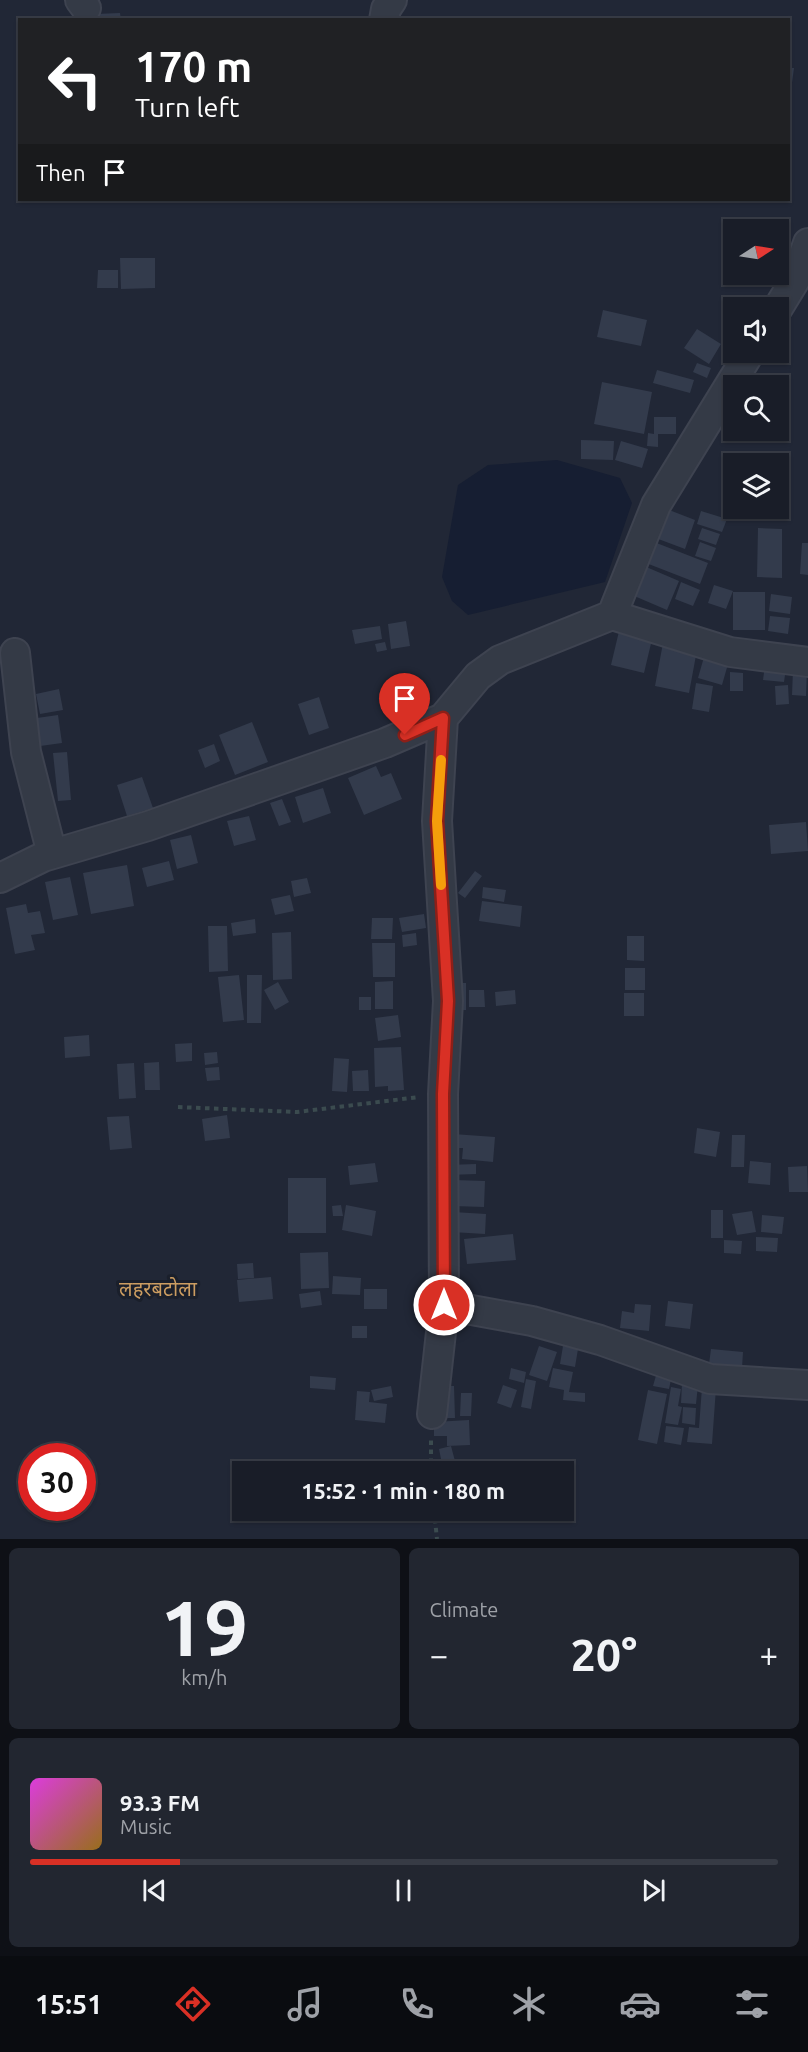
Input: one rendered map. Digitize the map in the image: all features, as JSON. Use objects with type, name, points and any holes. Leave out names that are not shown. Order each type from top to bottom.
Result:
[{"type":"street","points":[[384,18],[386,9],[392,0]]},
{"type":"street","points":[[785,297],[795,280],[808,243]]},
{"type":"street","points":[[612,615],[656,505],[743,363]]},
{"type":"street","points":[[0,878],[52,854],[148,826],[385,743],[443,718],[478,676],[500,660],[612,615],[730,652],[808,662]]},
{"type":"street","points":[[15,653],[26,752],[52,854]]},
{"type":"street","points":[[432,1414],[444,1305],[443,1094],[448,1001],[437,821],[443,718]]},
{"type":"street","points":[[444,1305],[532,1322],[600,1340],[710,1379],[808,1385]]},
{"type":"path","points":[[178,1107],[297,1112],[443,1094]]},
{"type":"path","points":[[430,1461],[432,1414]]},
{"type":"path","points":[[435,1521],[437,1539]]},
{"type":"water","points":[[557,460],[620,478],[632,503],[605,582],[468,615],[452,601],[442,577],[458,485],[488,465]]},
{"type":"building","points":[[120,13],[121,18],[97,18],[96,14]]},
{"type":"building","points":[[790,68],[794,68],[790,97]]},
{"type":"building","points":[[120,258],[155,258],[155,288],[121,289]]},
{"type":"building","points":[[98,270],[118,270],[118,288],[97,288]]},
{"type":"building","points":[[603,310],[647,320],[641,346],[597,337]]},
{"type":"building","points":[[697,329],[721,344],[709,364],[684,348]]},
{"type":"building","points":[[697,363],[711,368],[707,378],[693,372]]},
{"type":"building","points":[[657,370],[694,380],[690,393],[653,383]]},
{"type":"building","points":[[602,382],[652,392],[644,434],[594,424]]},
{"type":"building","points":[[654,417],[676,417],[676,434],[658,434],[658,447],[647,446],[648,433],[654,434]]},
{"type":"building","points":[[581,440],[614,441],[613,460],[581,459]]},
{"type":"building","points":[[621,441],[648,449],[642,468],[615,460]]},
{"type":"building","points":[[664,508],[695,520],[685,549],[653,537]]},
{"type":"building","points":[[701,511],[727,519],[722,532],[697,524]]},
{"type":"building","points":[[702,528],[720,534],[716,545],[698,539]]},
{"type":"building","points":[[758,528],[782,529],[782,578],[757,577]]},
{"type":"building","points":[[654,542],[708,563],[700,584],[646,563]]},
{"type":"building","points":[[700,542],[716,548],[711,561],[695,556]]},
{"type":"building","points":[[802,543],[808,543],[808,575],[800,574]]},
{"type":"building","points":[[644,566],[679,581],[667,610],[632,595]]},
{"type":"building","points":[[681,582],[700,590],[693,606],[675,599]]},
{"type":"building","points":[[714,585],[733,591],[726,609],[708,603]]},
{"type":"building","points":[[733,592],[765,592],[765,630],[733,630]]},
{"type":"building","points":[[771,594],[792,597],[790,614],[769,611]]},
{"type":"building","points":[[770,616],[790,618],[788,634],[768,631]]},
{"type":"building","points":[[406,621],[410,646],[391,649],[388,624]]},
{"type":"building","points":[[380,626],[382,639],[355,644],[352,630]]},
{"type":"building","points":[[620,627],[653,635],[644,673],[611,665]]},
{"type":"building","points":[[385,642],[387,650],[377,652],[375,644]]},
{"type":"building","points":[[663,643],[697,650],[689,693],[655,686]]},
{"type":"building","points":[[704,657],[728,664],[722,685],[698,678]]},
{"type":"building","points":[[765,665],[786,668],[784,682],[763,680]]},
{"type":"building","points":[[793,669],[807,669],[806,696],[792,695]]},
{"type":"building","points":[[730,672],[743,673],[743,691],[730,691]]},
{"type":"building","points":[[696,683],[713,686],[709,712],[692,709]]},
{"type":"building","points":[[788,685],[789,704],[776,705],[775,686]]},
{"type":"building","points":[[59,689],[63,710],[40,714],[36,694]]},
{"type":"building","points":[[319,697],[329,728],[309,735],[298,704]]},
{"type":"building","points":[[58,715],[62,743],[33,747],[30,719]]},
{"type":"building","points":[[252,722],[268,762],[235,775],[219,735]]},
{"type":"building","points":[[214,744],[220,761],[205,768],[198,750]]},
{"type":"building","points":[[67,752],[71,800],[58,801],[53,753]]},
{"type":"building","points":[[376,766],[381,777],[391,773],[402,799],[364,815],[348,778]]},
{"type":"building","points":[[142,777],[153,808],[127,816],[117,785]]},
{"type":"building","points":[[323,788],[331,813],[303,823],[295,797]]},
{"type":"building","points":[[282,799],[291,822],[279,826],[270,803]]},
{"type":"building","points":[[249,816],[256,840],[234,846],[227,821]]},
{"type":"building","points":[[806,822],[808,851],[771,854],[769,825]]},
{"type":"building","points":[[191,835],[198,863],[177,869],[170,840]]},
{"type":"building","points":[[169,861],[174,880],[147,887],[142,868]]},
{"type":"building","points":[[127,865],[134,906],[91,914],[83,873]]},
{"type":"building","points":[[475,871],[482,876],[465,898],[458,893]]},
{"type":"building","points":[[70,877],[78,915],[53,920],[45,882]]},
{"type":"building","points":[[307,878],[311,893],[294,897],[291,881]]},
{"type":"building","points":[[483,887],[506,890],[504,902],[482,898]]},
{"type":"building","points":[[290,895],[294,911],[275,915],[271,899]]},
{"type":"building","points":[[482,901],[522,906],[520,927],[479,921]]},
{"type":"building","points":[[26,904],[28,913],[40,911],[45,933],[31,935],[35,950],[15,954],[6,908]]},
{"type":"building","points":[[424,914],[426,928],[402,932],[399,918]]},
{"type":"building","points":[[372,918],[393,918],[392,939],[371,939]]},
{"type":"building","points":[[255,919],[256,933],[233,936],[231,923]]},
{"type":"building","points":[[208,926],[227,926],[228,971],[209,972]]},
{"type":"building","points":[[291,932],[292,979],[273,980],[272,933]]},
{"type":"building","points":[[416,933],[417,945],[403,947],[402,935]]},
{"type":"building","points":[[627,936],[644,936],[644,961],[627,960]]},
{"type":"building","points":[[372,943],[395,943],[395,977],[373,977]]},
{"type":"building","points":[[625,968],[645,968],[645,990],[625,990]]},
{"type":"building","points":[[239,975],[244,1020],[223,1022],[218,977]]},
{"type":"building","points":[[247,975],[262,975],[261,1023],[247,1023]]},
{"type":"building","points":[[393,981],[393,1009],[375,1009],[375,982]]},
{"type":"building","points":[[278,982],[289,1002],[275,1010],[264,990]]},
{"type":"building","points":[[453,983],[466,983],[466,1010],[454,1010]]},
{"type":"building","points":[[469,990],[484,990],[485,1007],[469,1007]]},
{"type":"building","points":[[515,990],[516,1004],[496,1006],[495,992]]},
{"type":"building","points":[[624,993],[644,993],[644,1016],[624,1016]]},
{"type":"building","points":[[359,997],[371,997],[371,1010],[359,1010]]},
{"type":"building","points":[[398,1015],[401,1037],[378,1041],[375,1018]]},
{"type":"building","points":[[89,1035],[90,1056],[65,1058],[64,1037]]},
{"type":"building","points":[[192,1043],[192,1061],[176,1062],[175,1044]]},
{"type":"building","points":[[401,1047],[404,1090],[388,1091],[388,1086],[375,1087],[374,1048]]},
{"type":"building","points":[[217,1052],[218,1063],[205,1065],[204,1053]]},
{"type":"building","points":[[334,1058],[349,1059],[347,1092],[332,1091]]},
{"type":"building","points":[[159,1062],[160,1090],[145,1090],[144,1063]]},
{"type":"building","points":[[134,1063],[136,1098],[119,1099],[117,1064]]},
{"type":"building","points":[[219,1067],[220,1080],[207,1081],[205,1068]]},
{"type":"building","points":[[368,1070],[369,1091],[353,1091],[352,1071]]},
{"type":"building","points":[[227,1115],[230,1138],[205,1141],[202,1119]]},
{"type":"building","points":[[129,1116],[132,1148],[110,1150],[107,1117]]},
{"type":"building","points":[[697,1128],[720,1132],[716,1157],[694,1153]]},
{"type":"building","points":[[453,1134],[495,1137],[493,1162],[462,1159],[463,1148],[452,1148]]},
{"type":"building","points":[[732,1135],[745,1135],[744,1167],[731,1167]]},
{"type":"building","points":[[750,1161],[771,1163],[770,1185],[748,1183]]},
{"type":"building","points":[[375,1163],[378,1182],[350,1185],[348,1166]]},
{"type":"building","points":[[476,1164],[476,1174],[448,1175],[447,1165]]},
{"type":"building","points":[[807,1166],[808,1192],[789,1192],[788,1167]]},
{"type":"building","points":[[288,1178],[326,1178],[326,1233],[288,1233]]},
{"type":"building","points":[[454,1180],[485,1181],[484,1207],[453,1206]]},
{"type":"building","points":[[341,1205],[343,1216],[333,1216],[332,1206]]},
{"type":"building","points":[[346,1205],[376,1211],[372,1236],[342,1230]]},
{"type":"building","points":[[711,1210],[723,1210],[723,1238],[711,1238]]},
{"type":"building","points":[[752,1211],[756,1232],[737,1235],[732,1214]]},
{"type":"building","points":[[453,1212],[486,1214],[485,1234],[452,1232]]},
{"type":"building","points":[[762,1215],[784,1217],[782,1234],[761,1232]]},
{"type":"building","points":[[513,1234],[516,1260],[467,1264],[464,1239]]},
{"type":"building","points":[[756,1237],[778,1238],[777,1252],[756,1251]]},
{"type":"building","points":[[724,1240],[742,1241],[741,1254],[724,1253]]},
{"type":"building","points":[[328,1252],[329,1288],[301,1289],[300,1253]]},
{"type":"building","points":[[253,1263],[254,1278],[238,1279],[237,1264]]},
{"type":"building","points":[[333,1276],[361,1278],[360,1295],[332,1294]]},
{"type":"building","points":[[271,1277],[273,1299],[239,1302],[237,1280]]},
{"type":"building","points":[[364,1289],[387,1289],[387,1309],[364,1309]]},
{"type":"building","points":[[320,1291],[322,1305],[301,1308],[299,1294]]},
{"type":"building","points":[[668,1301],[693,1304],[690,1329],[665,1326]]},
{"type":"building","points":[[635,1304],[651,1305],[649,1331],[620,1328],[622,1311],[634,1313]]},
{"type":"building","points":[[352,1326],[367,1326],[367,1338],[352,1338]]},
{"type":"building","points":[[539,1346],[557,1352],[547,1381],[529,1375]]},
{"type":"building","points":[[563,1346],[578,1349],[575,1367],[560,1364]]},
{"type":"building","points":[[711,1349],[743,1352],[742,1368],[709,1364]]},
{"type":"building","points":[[511,1368],[526,1372],[524,1383],[509,1379]]},
{"type":"building","points":[[553,1368],[573,1372],[569,1392],[585,1393],[585,1402],[563,1400],[564,1390],[549,1387]]},
{"type":"building","points":[[657,1372],[672,1375],[669,1389],[653,1386]]},
{"type":"building","points":[[310,1376],[336,1378],[335,1390],[310,1388]]},
{"type":"building","points":[[526,1379],[536,1381],[531,1409],[521,1407]]},
{"type":"building","points":[[682,1383],[698,1385],[696,1404],[681,1403]]},
{"type":"building","points":[[503,1385],[517,1390],[511,1408],[497,1403]]},
{"type":"building","points":[[391,1386],[393,1397],[374,1401],[371,1390]]},
{"type":"building","points":[[443,1386],[454,1386],[455,1418],[444,1418]]},
{"type":"building","points":[[671,1387],[681,1389],[678,1406],[682,1407],[678,1425],[665,1423]]},
{"type":"building","points":[[702,1387],[716,1388],[712,1444],[687,1442],[689,1427],[699,1428]]},
{"type":"building","points":[[648,1390],[667,1394],[657,1444],[638,1440]]},
{"type":"building","points":[[357,1391],[370,1392],[369,1402],[387,1404],[385,1423],[355,1420]]},
{"type":"building","points":[[461,1393],[472,1393],[471,1416],[460,1416]]},
{"type":"building","points":[[683,1407],[696,1408],[695,1425],[682,1423]]},
{"type":"building","points":[[469,1420],[470,1445],[447,1446],[447,1436],[434,1436],[434,1422]]},
{"type":"building","points":[[666,1426],[684,1428],[681,1445],[664,1442]]},
{"type":"building","points":[[451,1446],[455,1461],[441,1461],[439,1449]]},
{"type":"slow traffic","points":[[441,760],[437,821],[441,885]]},
{"type":"district","name":"लहरबटोला","points":[[158,1289]]},
{"type":"route","points":[[405,735],[443,718],[437,821],[448,1001],[443,1094],[444,1305]]}]
